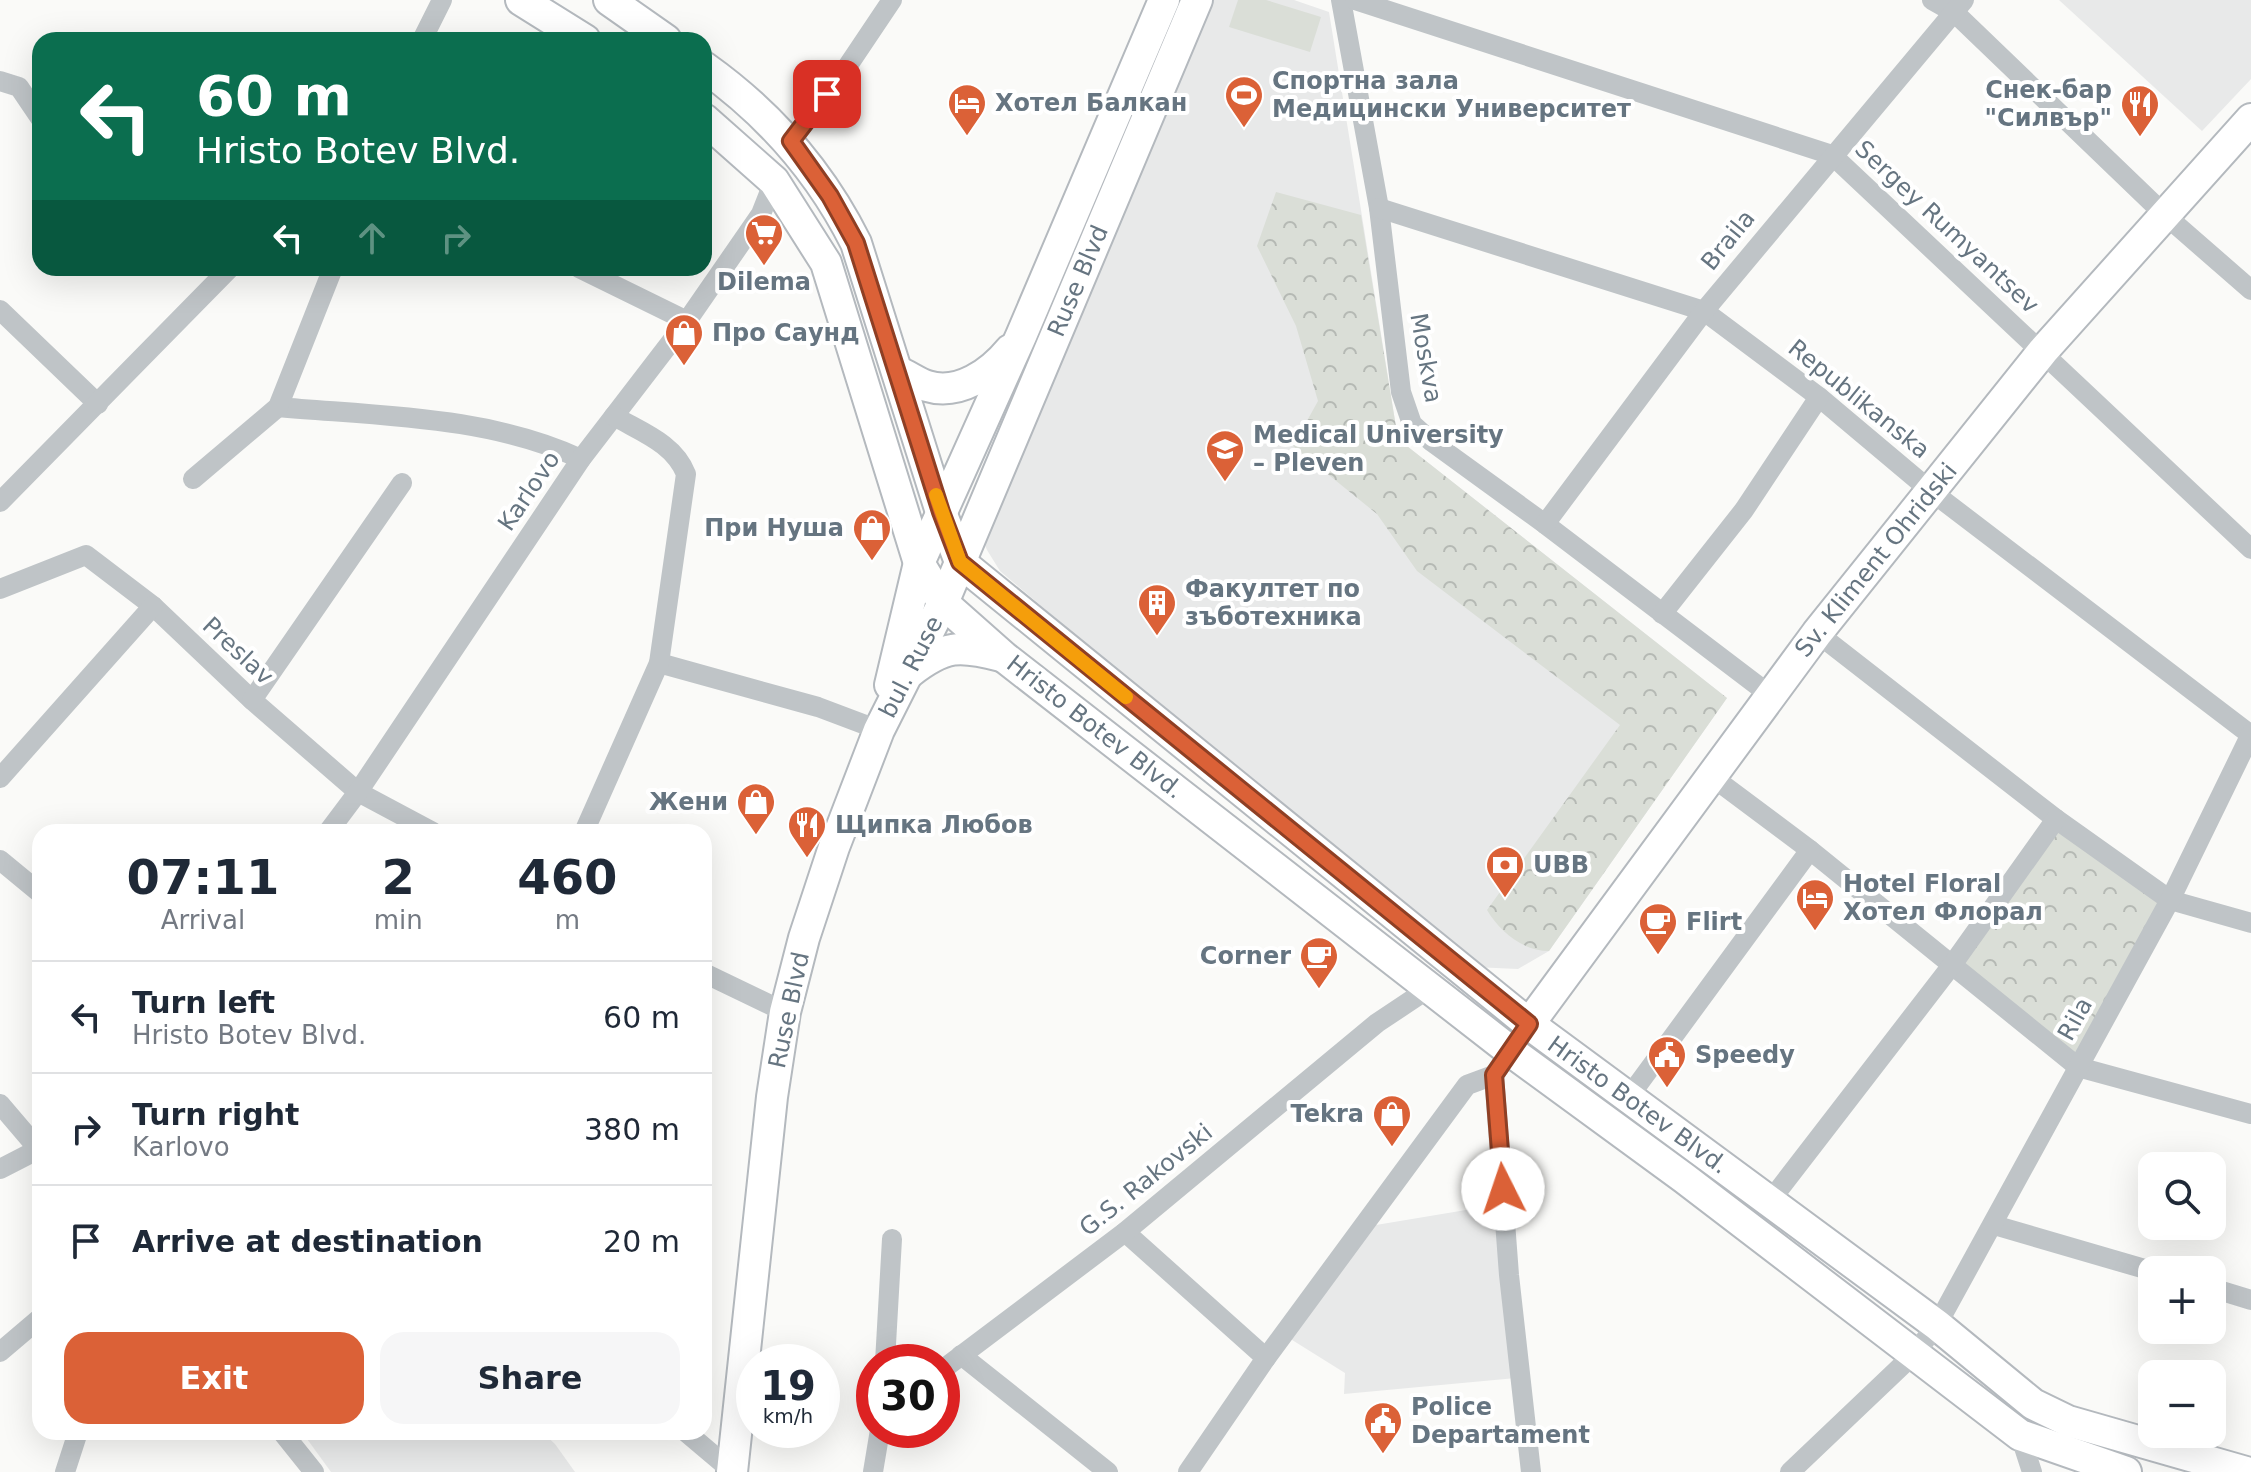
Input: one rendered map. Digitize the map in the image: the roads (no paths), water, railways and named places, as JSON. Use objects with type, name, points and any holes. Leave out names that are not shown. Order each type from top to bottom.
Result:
[{"type":"main road","points":[[521,0],[572,32]]},
{"type":"main road","points":[[609,0],[655,32]]},
{"type":"main road","name":"Ruse Blvd","points":[[943,603],[1197,0]]},
{"type":"main road","name":"Ruse Blvd","points":[[732,1471],[772,1097],[785,1012],[804,938],[834,847],[879,730],[919,563],[1021,336],[1157,5]]},
{"type":"main road","points":[[712,72],[791,141],[830,196],[856,243],[941,512],[960,562]]},
{"type":"main road","name":"Sv. Kliment Ohridski","points":[[1529,1024],[1817,633],[2043,351],[2251,119]]},
{"type":"main road","name":"Hristo Botev Blvd.","points":[[712,126],[774,181],[826,263],[919,563],[943,603],[1004,657],[1431,987],[1502,1062],[1684,1178],[2020,1435],[2126,1472]]},
{"type":"main road","points":[[899,372],[929,387],[951,388],[985,374],[1021,336]]},
{"type":"main road","name":"Hristo Botev Blvd.","points":[[960,562],[1529,1024],[1937,1325],[2033,1404],[2068,1421],[2246,1472]]},
{"type":"main road","name":"bul. Ruse","points":[[879,730],[943,603]]},
{"type":"main road","points":[[908,674],[931,656],[960,647],[1004,657]]},
{"type":"street","points":[[426,32],[442,0]]},
{"type":"street","points":[[791,141],[845,70],[892,0]]},
{"type":"street","name":"Moskva","points":[[1341,0],[1379,208],[1401,392],[1412,424],[1770,695]]},
{"type":"street","name":"Sergey Rumyantsev","points":[[1355,0],[1832,155],[2251,549]]},
{"type":"street","points":[[1932,0],[1959,6],[2165,215],[2251,290]]},
{"type":"street","name":"Braila","points":[[1545,524],[1704,311],[1959,6]]},
{"type":"street","points":[[0,81],[19,87],[32,106]]},
{"type":"street","name":"Karlovo","points":[[334,824],[581,459],[687,321],[761,214],[774,181]]},
{"type":"street","name":"Republikanska","points":[[1379,208],[1704,311],[1819,397],[1932,492],[2251,734]]},
{"type":"street","points":[[0,502],[98,404],[215,276]]},
{"type":"street","points":[[193,479],[278,407],[330,276]]},
{"type":"street","points":[[595,276],[687,321]]},
{"type":"street","points":[[0,310],[98,404]]},
{"type":"street","points":[[1662,614],[1744,510],[1819,397]]},
{"type":"street","points":[[278,407],[471,425],[514,433],[581,459]]},
{"type":"street","points":[[588,824],[659,663],[686,474],[680,459],[668,447],[614,416]]},
{"type":"street","points":[[252,700],[402,483]]},
{"type":"street","name":"Preslav","points":[[0,589],[86,555],[153,606],[252,700],[358,792],[418,824]]},
{"type":"street","points":[[0,778],[153,606]]},
{"type":"street","points":[[1817,633],[2056,819],[2170,900],[2251,923]]},
{"type":"street","points":[[659,663],[818,707],[879,730]]},
{"type":"street","name":"Rila","points":[[1790,1472],[1913,1355],[1937,1325],[2170,900],[2251,734]]},
{"type":"street","points":[[1711,776],[1810,850],[2078,1067],[2251,1114]]},
{"type":"street","points":[[1770,1201],[1952,965],[2056,819]]},
{"type":"street","points":[[1628,1098],[1810,850]]},
{"type":"street","points":[[0,860],[32,886]]},
{"type":"street","points":[[712,977],[785,1012]]},
{"type":"street","name":"G.S. Rakovski","points":[[961,1355],[1125,1232],[1377,1023],[1431,987]]},
{"type":"street","points":[[1188,1472],[1266,1358],[1467,1085],[1502,1062],[1529,1024]]},
{"type":"street","points":[[1502,1062],[1509,1275],[1531,1472]]},
{"type":"street","points":[[0,1104],[32,1142]]},
{"type":"street","points":[[0,1169],[32,1153]]},
{"type":"street","points":[[1994,1225],[2138,1267]]},
{"type":"street","points":[[1125,1232],[1266,1358]]},
{"type":"street","points":[[886,1344],[892,1239]]},
{"type":"street","points":[[2226,1292],[2251,1300]]},
{"type":"street","points":[[0,1352],[32,1325]]},
{"type":"street","points":[[961,1355],[1108,1472]]},
{"type":"street","points":[[2020,1435],[2032,1472]]},
{"type":"street","points":[[65,1472],[75,1440]]},
{"type":"street","points":[[288,1440],[314,1472]]},
{"type":"street","points":[[695,1440],[732,1471]]},
{"type":"street","points":[[873,1472],[877,1448]]},
{"type":"place","name":"Спортна зала Медицински Университет","points":[[1244,129]]},
{"type":"place","name":"Хотел Балкан","points":[[967,137]]},
{"type":"place","name":"Снек-бар \"Силвър\"","points":[[2140,138]]},
{"type":"place","name":"Dilema","points":[[764,267]]},
{"type":"place","name":"Про Саунд","points":[[684,367]]},
{"type":"place","name":"Medical University – Pleven","points":[[1225,483]]},
{"type":"place","name":"При Нуша","points":[[872,562]]},
{"type":"place","name":"Факултет по зъботехника","points":[[1157,637]]},
{"type":"place","name":"Жени","points":[[756,836]]},
{"type":"place","name":"Щипка Любов","points":[[807,859]]},
{"type":"place","name":"UBB","points":[[1505,899]]},
{"type":"place","name":"Hotel Floral Хотел Флорал","points":[[1815,932]]},
{"type":"place","name":"Flirt","points":[[1658,956]]},
{"type":"place","name":"Corner","points":[[1319,990]]},
{"type":"place","name":"Speedy","points":[[1667,1089]]},
{"type":"place","name":"Tekra","points":[[1392,1148]]},
{"type":"place","name":"Police Departament","points":[[1383,1455]]}]
